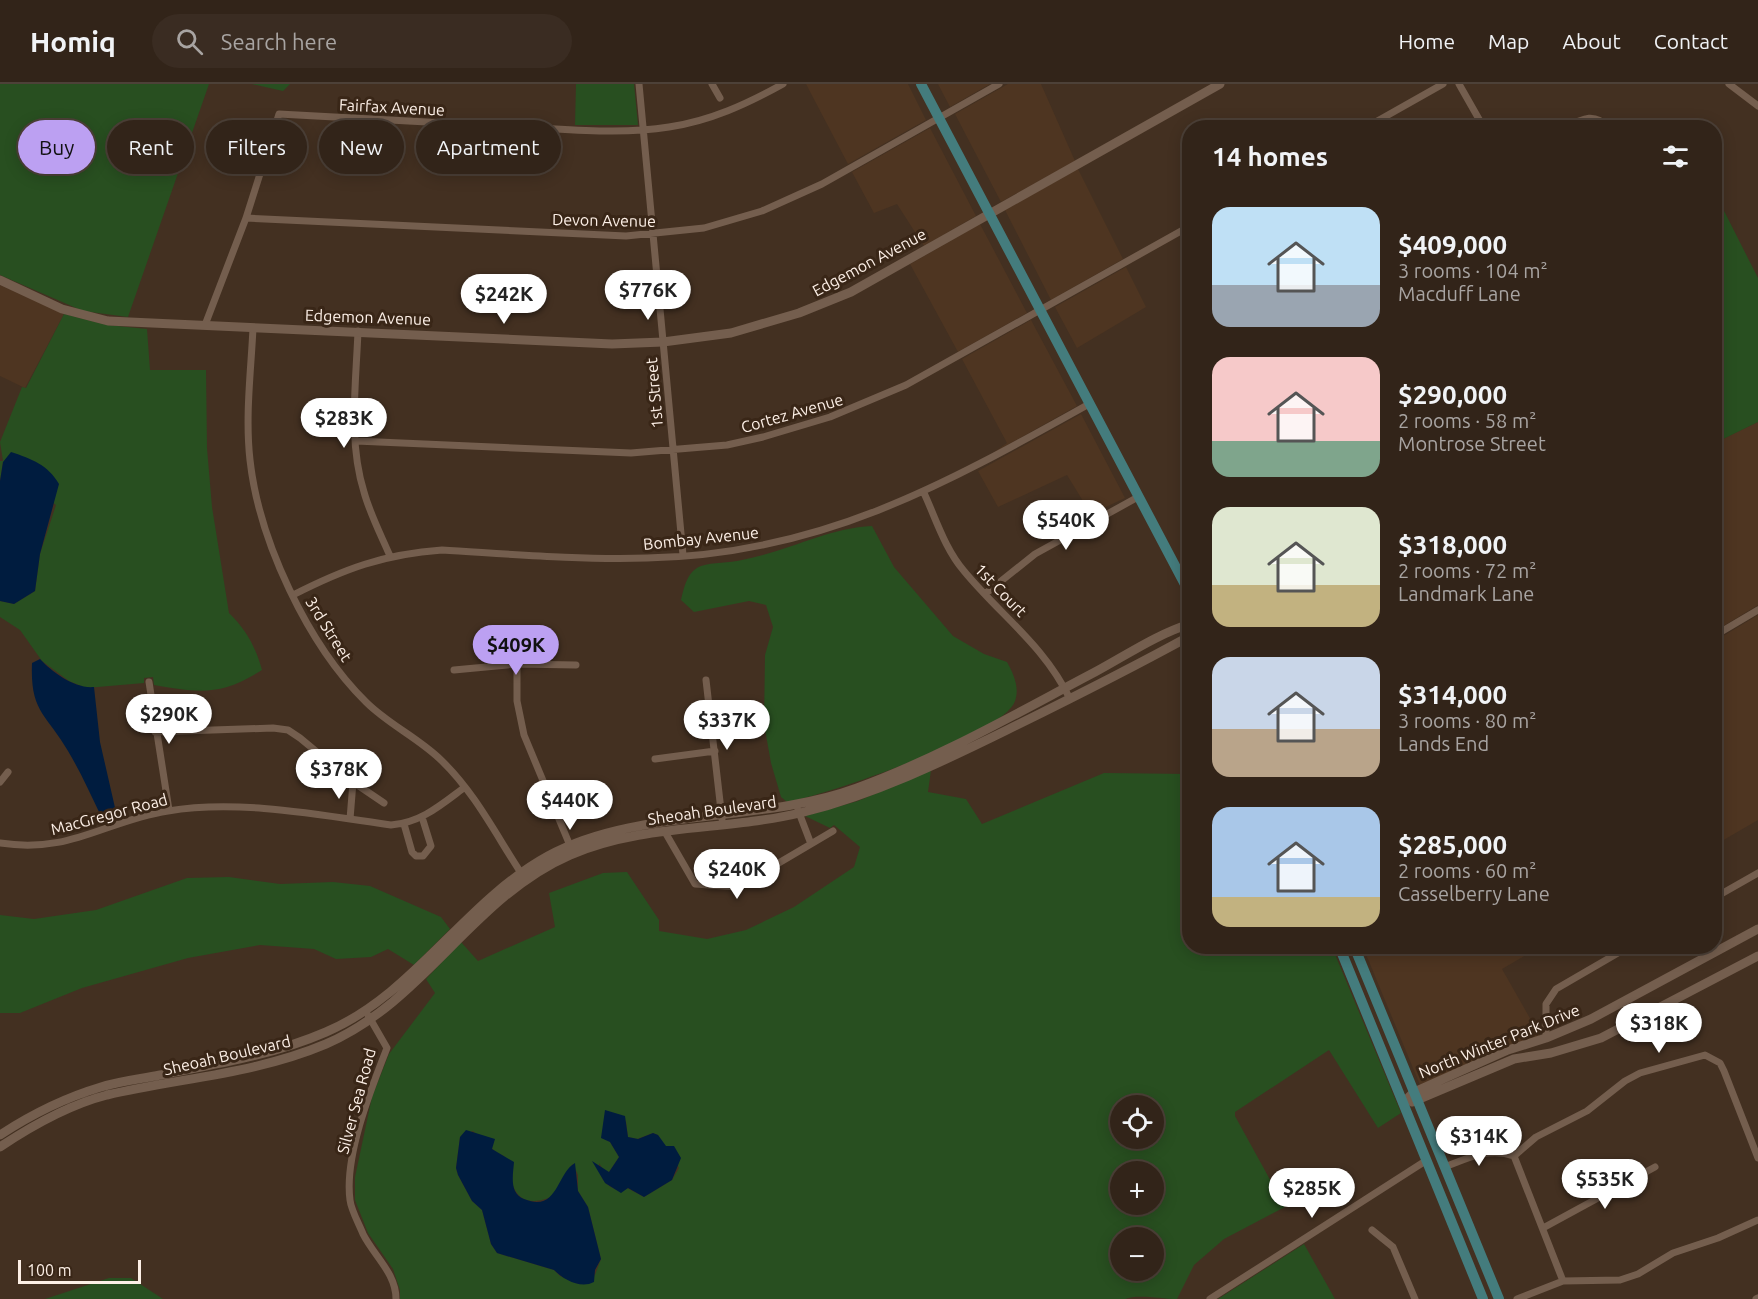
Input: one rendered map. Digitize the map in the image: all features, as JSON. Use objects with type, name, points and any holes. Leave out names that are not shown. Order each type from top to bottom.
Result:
[{"type":"main road","points":[[921,84],[1182,579]]},
{"type":"main road","points":[[1342,954],[1483,1299]]},
{"type":"main road","points":[[1357,954],[1499,1299]]},
{"type":"main road","points":[[1477,1284],[1490,1299]]},
{"type":"street","name":"1st Street","points":[[639,84],[683,555]]},
{"type":"street","points":[[712,84],[720,98]]},
{"type":"street","points":[[764,84],[768,92]]},
{"type":"street","name":"Fairfax Avenue","points":[[246,218],[279,114],[580,130],[668,128],[705,119],[783,84]]},
{"type":"street","name":"Devon Avenue","points":[[246,218],[602,236],[653,235],[704,228],[772,207],[822,184],[999,84]]},
{"type":"street","name":"Edgemon Avenue","points":[[0,280],[81,316],[108,321],[612,344],[663,342],[731,333],[799,314],[850,292],[1220,84]]},
{"type":"street","points":[[1379,120],[1443,84]]},
{"type":"street","points":[[1459,84],[1479,120]]},
{"type":"street","points":[[1729,84],[1758,106]]},
{"type":"street","points":[[1583,120],[1591,116],[1602,120]]},
{"type":"street","points":[[205,325],[246,218]]},
{"type":"street","name":"Cortez Avenue","points":[[356,441],[594,452],[673,451],[727,445],[800,428],[869,403],[906,385],[1182,231]]},
{"type":"street","name":"3rd Street","points":[[253,328],[248,430],[255,495],[268,539],[293,595],[322,647],[346,680],[389,722],[442,760],[465,787],[523,876]]},
{"type":"street","points":[[358,331],[356,441],[364,492],[390,556]]},
{"type":"street","name":"Bombay Avenue","points":[[293,595],[341,571],[390,556],[442,550],[612,558],[725,551],[792,539],[879,512],[924,493],[967,472],[1089,404]]},
{"type":"street","name":"1st Court","points":[[924,493],[951,552],[963,570],[1040,650],[1070,699]]},
{"type":"street","points":[[985,594],[1035,554],[1138,497]]},
{"type":"street","points":[[1722,631],[1758,610]]},
{"type":"street","name":"Sheoah Boulevard","points":[[798,809],[855,789],[962,743],[1182,628]]},
{"type":"street","name":"Sheoah Boulevard","points":[[0,1147],[53,1115],[105,1096],[266,1065],[330,1042],[368,1015],[471,912],[523,876],[572,849],[625,830],[722,820],[798,809],[856,797],[900,780],[1070,699],[1182,640]]},
{"type":"street","points":[[517,664],[517,701],[524,735],[572,849]]},
{"type":"street","points":[[454,670],[517,664],[576,665]]},
{"type":"street","points":[[706,680],[722,820]]},
{"type":"street","points":[[149,682],[169,810]]},
{"type":"street","points":[[155,732],[273,728],[288,730],[353,782],[384,803]]},
{"type":"street","points":[[655,759],[715,751]]},
{"type":"street","points":[[0,782],[8,772]]},
{"type":"street","points":[[350,819],[353,782]]},
{"type":"street","name":"MacGregor Road","points":[[0,843],[21,846],[57,844],[84,838],[146,815],[199,807],[235,807],[391,825],[404,824],[422,817],[465,787]]},
{"type":"street","points":[[798,809],[811,844]]},
{"type":"street","points":[[404,824],[412,852],[423,856],[428,853],[431,846],[422,817]]},
{"type":"street","name":"Sheoah Boulevard","points":[[572,849],[722,820]]},
{"type":"street","points":[[665,832],[690,879],[699,886],[738,887],[833,831]]},
{"type":"street","points":[[1722,893],[1758,873]]},
{"type":"street","name":"North Winter Park Drive","points":[[1722,948],[1758,929]]},
{"type":"street","points":[[1546,1038],[1546,1004],[1556,989],[1616,954]]},
{"type":"street","name":"North Winter Park Drive","points":[[1403,1103],[1508,1050],[1546,1038],[1590,1019],[1711,954]]},
{"type":"street","name":"North Winter Park Drive","points":[[1416,1097],[1514,1059],[1551,1053],[1601,1038],[1758,956]]},
{"type":"street","name":"Sheoah Boulevard","points":[[0,1135],[50,1105],[104,1086],[264,1053],[368,1015]]},
{"type":"street","name":"Silver Sea Road","points":[[368,1015],[387,1048],[360,1125],[350,1177],[350,1201],[364,1235],[388,1271],[396,1299]]},
{"type":"street","points":[[1514,1156],[1531,1141],[1587,1111],[1640,1072],[1705,1055],[1719,1063],[1724,1071],[1758,1158]]},
{"type":"street","points":[[1445,1167],[1484,1153],[1503,1152],[1514,1156],[1563,1281]]},
{"type":"street","points":[[1210,1299],[1427,1160]]},
{"type":"street","points":[[1543,1228],[1655,1167]]},
{"type":"street","points":[[1517,1299],[1563,1281],[1620,1280],[1638,1274],[1673,1253],[1718,1238],[1758,1220]]},
{"type":"street","points":[[1372,1230],[1393,1247],[1415,1299]]},
{"type":"shaded area","points":[[806,84],[908,84],[926,120],[848,164]]},
{"type":"shaded area","points":[[938,84],[990,84],[950,107]]},
{"type":"shaded area","points":[[1008,84],[1041,84],[1075,161],[1001,202],[955,114]]},
{"type":"shaded area","points":[[930,128],[976,216],[924,246],[897,204],[874,213],[852,172]]},
{"type":"shaded area","points":[[1078,169],[1123,259],[1051,300],[1005,210]]},
{"type":"shaded area","points":[[980,224],[1027,313],[958,352],[910,264]]},
{"type":"shaded area","points":[[1126,267],[1146,307],[1077,348],[1055,307]]},
{"type":"shaded area","points":[[0,285],[64,314],[25,388],[0,376]]},
{"type":"shaded area","points":[[1031,320],[1077,406],[993,453],[1007,443],[962,359]]},
{"type":"shaded area","points":[[1081,414],[1125,498],[1091,514],[1067,475],[998,507],[978,471]]},
{"type":"shaded area","points":[[1758,422],[1758,605],[1722,627],[1722,439]]},
{"type":"shaded area","points":[[1758,615],[1758,820],[1722,841],[1722,637]]},
{"type":"shaded area","points":[[1366,954],[1528,954],[1502,969],[1540,1036],[1507,1046],[1420,1085]]},
{"type":"green space","points":[[0,84],[209,84],[194,127],[194,120],[107,120],[107,174],[178,174],[128,317],[83,311],[0,275]]},
{"type":"green space","points":[[252,84],[290,84],[283,91]]},
{"type":"green space","points":[[576,84],[634,84],[638,125],[575,125]]},
{"type":"green space","points":[[1722,207],[1758,278],[1758,422],[1722,440]]},
{"type":"green space","points":[[64,314],[107,325],[147,329],[150,370],[206,370],[207,448],[212,507],[229,613],[250,639],[262,670],[247,678],[222,688],[198,691],[154,685],[153,677],[144,678],[144,683],[86,688],[69,681],[42,661],[20,630],[0,617],[0,601],[14,604],[35,591],[40,554],[56,505],[3,462],[0,481],[0,461],[3,461],[0,442],[22,387],[26,388]]},
{"type":"green space","points":[[872,526],[894,567],[953,636],[984,654],[1007,662],[1016,685],[1015,701],[1004,715],[948,746],[873,776],[787,802],[781,797],[771,763],[764,724],[765,655],[773,627],[766,605],[749,601],[694,612],[681,600],[685,585],[692,572],[701,566],[737,561],[775,552],[839,531]]},
{"type":"green space","points":[[931,770],[928,792],[966,799],[982,824],[1104,773],[1182,774],[1182,954],[1335,954],[1401,1113],[1378,1128],[1329,1050],[1235,1112],[1235,1116],[1285,1207],[1224,1239],[1194,1265],[1177,1299],[1143,1297],[1125,1299],[400,1299],[400,1290],[393,1269],[368,1233],[355,1200],[355,1177],[372,1097],[389,1054],[435,993],[426,979],[461,942],[478,961],[555,927],[549,893],[603,873],[627,872],[659,920],[659,931],[707,939],[746,930],[794,907],[854,867],[860,847],[834,825],[830,828],[805,816],[858,801]],"holes":[[[606,1111],[626,1121],[628,1137],[637,1139],[653,1133],[658,1135],[679,1168],[672,1180],[644,1197],[627,1188],[620,1191],[615,1189],[604,1181],[600,1173],[599,1163],[604,1171],[609,1172],[619,1157],[610,1142],[602,1138]],[[473,1131],[497,1153],[504,1156],[516,1192],[527,1200],[549,1198],[558,1189],[573,1164],[578,1175],[578,1191],[588,1207],[601,1259],[595,1275],[579,1284],[560,1276],[554,1270],[497,1253],[491,1244],[482,1210],[472,1201],[456,1168],[460,1137]]]},
{"type":"green space","points":[[229,877],[280,884],[333,882],[370,886],[441,917],[450,929],[414,965],[388,949],[371,957],[336,959],[314,949],[260,945],[188,958],[82,988],[20,1013],[0,1013],[0,915],[34,919],[96,910],[187,878]]},
{"type":"green space","points":[[1304,1244],[1335,1299],[1218,1299]]},
{"type":"green space","points":[[109,1278],[131,1278],[163,1299],[45,1299]]},
{"type":"water","points":[[11,452],[39,464],[55,477],[59,484],[40,554],[35,591],[14,604],[0,601],[0,481],[3,462]]},
{"type":"water","points":[[40,659],[57,674],[72,682],[94,687],[100,742],[116,812],[100,814],[60,738],[41,711],[32,679],[32,663]]},
{"type":"water","points":[[605,1110],[625,1116],[628,1137],[638,1139],[653,1133],[658,1135],[666,1146],[674,1146],[681,1158],[672,1180],[644,1197],[628,1188],[621,1193],[605,1183],[592,1161],[609,1172],[619,1157],[610,1142],[601,1138]]},
{"type":"water","points":[[466,1130],[495,1139],[492,1149],[514,1162],[514,1188],[516,1193],[524,1199],[535,1202],[544,1201],[550,1197],[569,1168],[575,1163],[578,1191],[588,1207],[601,1259],[595,1270],[594,1282],[578,1284],[554,1270],[497,1253],[491,1244],[482,1210],[472,1201],[456,1168],[460,1137]]}]
